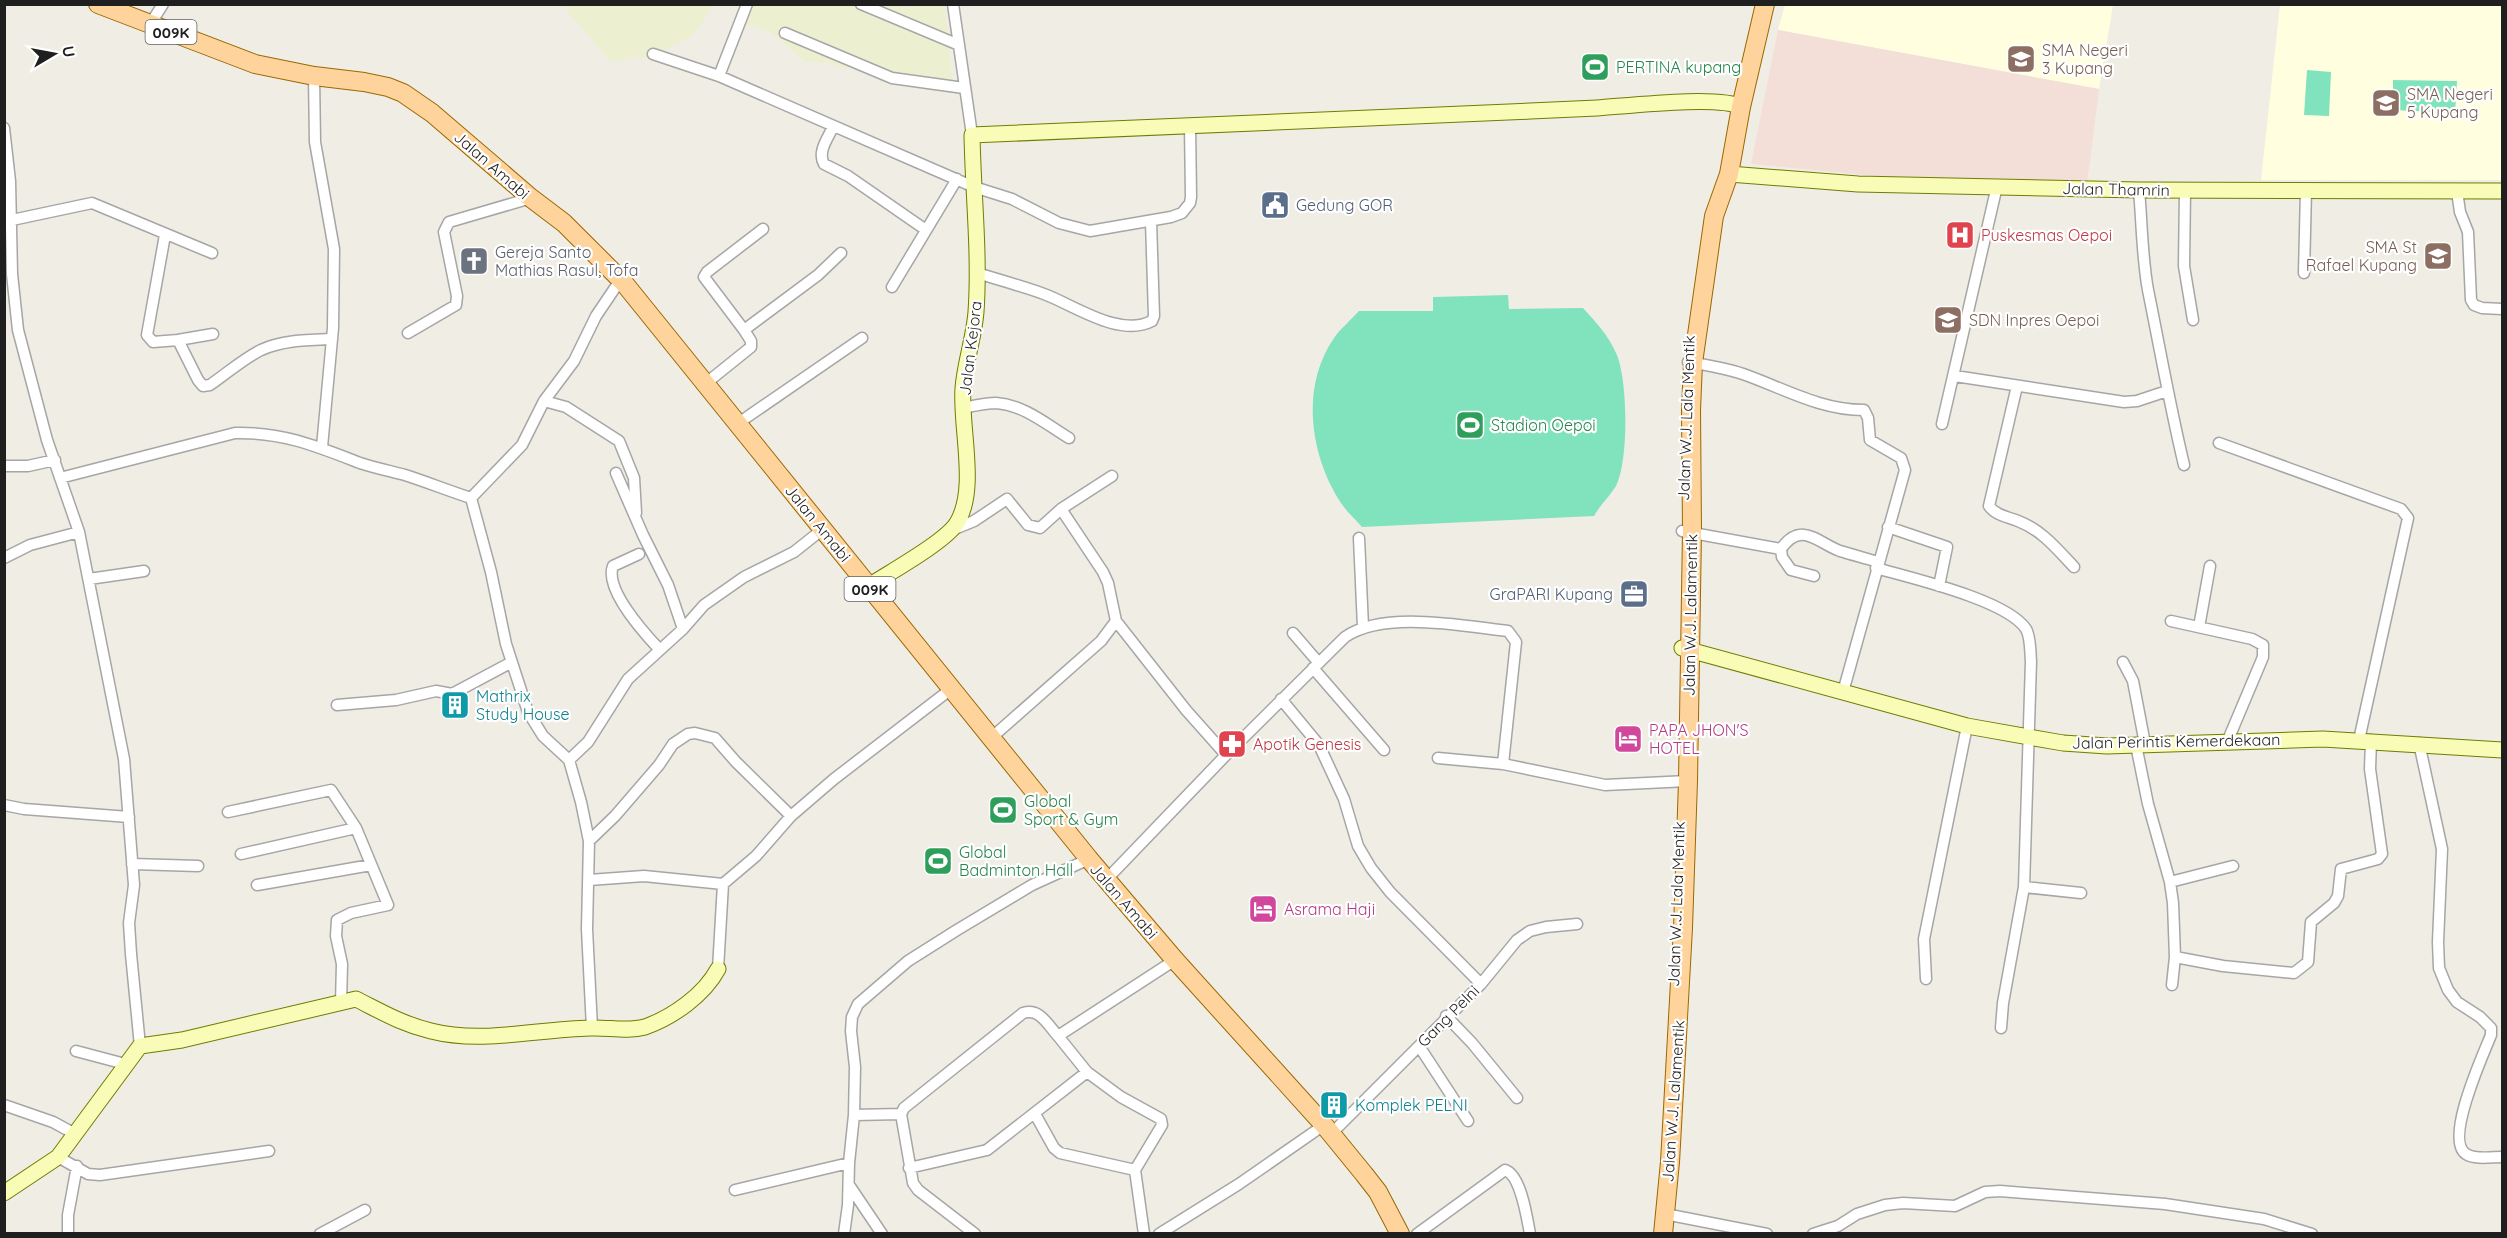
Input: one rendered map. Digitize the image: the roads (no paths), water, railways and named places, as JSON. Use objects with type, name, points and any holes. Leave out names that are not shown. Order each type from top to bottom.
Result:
[{"type":"main road","name":"Jalan Amabi","points":[[98,4],[249,62],[314,76],[364,82],[404,93],[432,113],[531,198],[564,223],[621,279],[1106,880],[1328,1129],[1378,1192],[1400,1233]]},
{"type":"main road","name":"Jalan W.J. Lala Mentik","points":[[1658,1233],[1667,1138],[1684,781],[1689,362],[1696,264],[1705,213],[1723,173],[1754,4]]},
{"type":"main road","points":[[1736,104],[1765,4]]},
{"type":"main road","name":"Jalan W.J. Lalamentik","points":[[1663,1233],[1670,1162],[1681,979],[1684,781]]},
{"type":"street","points":[[151,23],[163,4]]},
{"type":"street","points":[[719,76],[747,4]]},
{"type":"street","points":[[861,4],[958,45]]},
{"type":"street","points":[[953,4],[972,135],[1736,104]]},
{"type":"street","points":[[785,33],[892,78],[964,88]]},
{"type":"street","points":[[653,54],[719,76],[974,187],[1012,199],[1059,223],[1084,230],[1151,221],[1182,213],[1190,203],[1190,125]]},
{"type":"street","points":[[314,76],[315,142],[334,249],[332,339],[322,447]]},
{"type":"street","points":[[833,127],[822,151],[821,157],[824,164],[848,176],[926,230]]},
{"type":"street","points":[[4,128],[12,220],[12,274],[18,330],[47,440],[79,532],[124,759],[134,885],[129,923],[130,944],[140,1046]]},
{"type":"street","name":"Jalan Kejora","points":[[952,530],[962,512],[964,500],[966,465],[963,388],[976,313],[977,273],[972,135]]},
{"type":"street","name":"Jalan Thamrin","points":[[1723,173],[1858,184],[2139,190],[2502,191]]},
{"type":"street","points":[[892,286],[957,179]]},
{"type":"street","points":[[1942,424],[1955,376],[1997,186]]},
{"type":"street","points":[[2139,190],[2148,290],[2154,310],[2166,391],[2184,465]]},
{"type":"street","points":[[2186,190],[2184,266],[2193,320]]},
{"type":"street","points":[[2304,273],[2306,190]]},
{"type":"street","points":[[2457,191],[2460,212],[2469,232],[2471,300],[2474,305],[2482,308],[2502,309]]},
{"type":"street","points":[[408,333],[456,305],[457,296],[444,232],[449,222],[531,198]]},
{"type":"street","points":[[12,220],[92,203],[212,253]]},
{"type":"street","points":[[977,273],[1043,293],[1106,322],[1146,324],[1152,321],[1154,316],[1151,221]]},
{"type":"street","points":[[705,384],[751,347],[751,341],[704,277],[707,272],[763,229]]},
{"type":"street","points":[[165,235],[147,335],[153,342],[213,334]]},
{"type":"street","points":[[744,330],[818,275],[841,253]]},
{"type":"street","points":[[471,498],[522,445],[544,401],[574,361],[596,316],[621,279]]},
{"type":"street","points":[[737,424],[862,338]]},
{"type":"street","points":[[178,340],[198,380],[206,386],[268,347],[298,341],[332,339]]},
{"type":"street","points":[[1689,362],[1743,374],[1826,405],[1864,410],[1867,413],[1870,440],[1902,458],[1905,470],[1843,692]]},
{"type":"street","points":[[1955,376],[2124,402],[2137,401],[2166,391]]},
{"type":"street","points":[[2017,386],[1990,500],[1992,510],[2032,527],[2074,567]]},
{"type":"street","points":[[544,401],[566,407],[619,441],[634,478],[637,519]]},
{"type":"street","points":[[963,408],[995,403],[1013,406],[1035,415],[1069,438]]},
{"type":"street","points":[[60,478],[235,433],[274,435],[322,447],[362,464],[407,476],[471,498]]},
{"type":"street","points":[[2175,957],[2223,966],[2294,973],[2305,966],[2310,957],[2311,922],[2338,896],[2341,869],[2378,860],[2382,854],[2365,740],[2408,518],[2401,509],[2219,443]]},
{"type":"street","points":[[4,466],[28,466],[55,460]]},
{"type":"street","points":[[616,473],[668,585],[683,629]]},
{"type":"street","points":[[869,586],[952,530],[974,520],[1007,499],[1028,525],[1036,528],[1043,526],[1061,509],[1112,476]]},
{"type":"street","points":[[471,498],[491,572],[501,627],[512,662],[533,722],[543,736],[569,760],[589,841],[587,929],[592,1028]]},
{"type":"street","points":[[1061,509],[1103,572],[1108,583],[1116,621],[1186,710],[1226,755]]},
{"type":"street","points":[[1888,526],[1947,547],[1939,586]]},
{"type":"street","points":[[569,760],[588,742],[628,679],[683,629],[704,605],[744,577],[794,552],[823,529]]},
{"type":"street","points":[[1687,531],[1781,549]]},
{"type":"street","points":[[4,558],[30,545],[79,532]]},
{"type":"street","points":[[1781,549],[1794,536],[1807,535],[1839,551],[1964,593],[2002,611],[2025,628],[2031,661],[2024,887],[2003,1003],[2001,1028]]},
{"type":"street","points":[[1359,538],[1363,627]]},
{"type":"street","points":[[1781,549],[1782,557],[1791,570],[1814,576]]},
{"type":"street","points":[[639,554],[613,566],[611,575],[617,594],[659,649]]},
{"type":"street","points":[[2199,627],[2210,566]]},
{"type":"street","points":[[89,579],[144,571]]},
{"type":"street","points":[[990,739],[1101,641],[1116,621]]},
{"type":"street","points":[[2171,621],[2252,639],[2263,645],[2263,657],[2228,740]]},
{"type":"street","points":[[1106,880],[1281,699],[1345,637],[1363,627],[1376,624],[1435,624],[1508,631],[1513,635],[1516,642],[1503,764]]},
{"type":"street","points":[[1293,633],[1384,750]]},
{"type":"street","name":"Jalan Perintis Kemerdekaan","points":[[1685,657],[1843,692],[1967,726],[2063,743],[2141,745],[2228,740],[2365,740],[2502,750]]},
{"type":"street","points":[[337,705],[396,700],[436,691],[452,694],[512,662]]},
{"type":"street","points":[[2123,663],[2133,681],[2155,834],[2173,903],[2175,957],[2172,985]]},
{"type":"street","points":[[589,880],[644,876],[723,884],[756,856],[791,816],[834,779],[951,689]]},
{"type":"street","points":[[1281,699],[1319,745],[1344,799],[1358,846],[1371,868],[1390,892],[1481,984]]},
{"type":"street","points":[[1926,978],[1924,939],[1967,726]]},
{"type":"street","points":[[589,841],[615,816],[659,765],[673,744],[687,734],[695,733],[716,738],[736,762],[791,816]]},
{"type":"street","points":[[2419,743],[2442,849],[2439,968],[2448,990],[2457,1002],[2480,1017],[2491,1028],[2491,1035],[2459,1123],[2458,1143],[2462,1151],[2470,1156],[2502,1157]]},
{"type":"street","points":[[1438,758],[1503,764],[1605,785],[1684,781]]},
{"type":"street","points":[[228,812],[331,790],[356,828],[388,905],[351,913],[337,920],[336,936],[342,964],[341,1003]]},
{"type":"street","points":[[4,805],[24,809],[129,817]]},
{"type":"street","points":[[241,854],[356,828]]},
{"type":"street","points":[[844,1233],[854,1115],[855,1067],[851,1031],[852,1017],[858,1004],[908,961],[966,924],[1032,885],[1089,859]]},
{"type":"street","points":[[132,864],[198,866]]},
{"type":"street","points":[[257,885],[371,865]]},
{"type":"street","points":[[2169,882],[2233,866]]},
{"type":"street","points":[[4,1192],[58,1157],[140,1046],[182,1040],[356,999],[391,1019],[433,1032],[497,1035],[592,1028],[642,1028],[670,1017],[710,982],[718,969],[723,884]]},
{"type":"street","points":[[2024,887],[2081,893]]},
{"type":"street","name":"Gang Pelni","points":[[1160,1233],[1328,1129],[1419,1046],[1446,1016],[1481,984],[1517,940],[1530,931],[1577,924]]},
{"type":"street","points":[[1058,1036],[1175,960]]},
{"type":"street","points":[[975,1233],[918,1190],[911,1179],[901,1114],[904,1108],[1023,1013],[1031,1011],[1039,1013],[1087,1072],[1121,1097],[1161,1119],[1162,1125],[1135,1170],[1144,1233]]},
{"type":"street","points":[[1446,1016],[1461,1030],[1517,1098]]},
{"type":"street","points":[[1419,1046],[1468,1121]]},
{"type":"street","points":[[76,1052],[125,1064]]},
{"type":"street","points":[[909,1168],[987,1150],[1087,1072]]},
{"type":"street","points":[[4,1105],[53,1122],[75,1134]]},
{"type":"street","points":[[854,1115],[901,1114]]},
{"type":"street","points":[[1035,1114],[1054,1148],[1060,1153],[1135,1170]]},
{"type":"street","points":[[58,1157],[88,1174],[100,1175],[269,1151]]},
{"type":"street","points":[[735,1190],[849,1163]]},
{"type":"street","points":[[68,1233],[68,1215],[77,1166]]},
{"type":"street","points":[[1417,1233],[1505,1170],[1509,1171],[1515,1179],[1530,1233]]},
{"type":"street","points":[[849,1185],[882,1233]]},
{"type":"street","points":[[1812,1233],[1838,1226],[1857,1214],[1885,1205],[1903,1203],[1955,1206],[1985,1192],[2000,1191],[2188,1208],[2264,1219],[2312,1233]]},
{"type":"street","points":[[320,1233],[365,1210]]},
{"type":"street","points":[[1665,1214],[1767,1233]]},
{"type":"place","name":"SMA Negeri 3 Kupang","points":[[2021,59]]},
{"type":"place","name":"PERTINA kupang","points":[[1595,67]]},
{"type":"place","name":"SMA Negeri 5 Kupang","points":[[2386,103]]},
{"type":"place","name":"Gedung GOR","points":[[1275,205]]},
{"type":"place","name":"Puskesmas Oepoi","points":[[1960,235]]},
{"type":"place","name":"SMA St Rafael Kupang","points":[[2438,256]]},
{"type":"place","name":"Gereja Santo Mathias Rasul, Tofa","points":[[474,261]]},
{"type":"place","name":"SDN Inpres Oepoi","points":[[1948,320]]},
{"type":"place","name":"Stadion Oepoi","points":[[1470,425]]},
{"type":"place","name":"GraPARI Kupang","points":[[1634,594]]},
{"type":"place","name":"Mathrix Study House","points":[[455,705]]},
{"type":"place","name":"PAPA JHON'S HOTEL","points":[[1628,739]]},
{"type":"place","name":"Apotik Genesis","points":[[1232,744]]},
{"type":"place","name":"Global Sport & Gym","points":[[1003,810]]},
{"type":"place","name":"Global Badminton Hall","points":[[938,861]]},
{"type":"place","name":"Asrama Haji","points":[[1263,909]]},
{"type":"place","name":"Komplek PELNI","points":[[1334,1105]]}]
